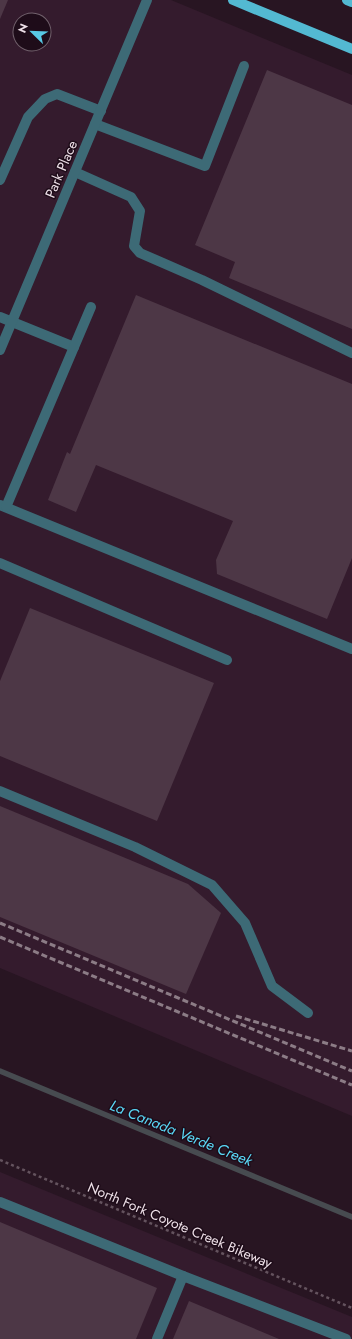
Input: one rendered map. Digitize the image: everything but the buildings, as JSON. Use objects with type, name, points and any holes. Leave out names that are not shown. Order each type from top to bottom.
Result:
[{"type":"main road","points":[[233,0],[352,49]]},
{"type":"main road","points":[[347,0],[352,2]]},
{"type":"street","name":"Park Place","points":[[0,350],[147,0]]},
{"type":"street","points":[[95,124],[204,166],[244,66]]},
{"type":"street","points":[[0,180],[28,117],[45,99],[56,94],[101,111]]},
{"type":"street","points":[[75,172],[131,197],[140,211],[134,246],[140,253],[202,280],[352,353]]},
{"type":"street","points":[[90,307],[74,347],[3,506],[352,649]]},
{"type":"street","points":[[0,317],[74,347]]},
{"type":"street","points":[[0,563],[227,660]]},
{"type":"street","points":[[0,791],[135,848],[212,885],[245,923],[272,986],[308,1013]]},
{"type":"street","points":[[0,1202],[183,1276],[346,1339]]},
{"type":"street","points":[[157,1339],[183,1276]]},
{"type":"path","name":"North Fork Coyote Creek Bikeway","points":[[0,1160],[352,1308]]},
{"type":"shaded area","points":[[0,0],[171,0],[352,75],[352,1116],[0,968]]},
{"type":"shaded area","points":[[0,1172],[352,1317],[352,1339],[0,1339]]},
{"type":"waterway","name":"La Canada Verde Creek","points":[[0,1071],[352,1217]]},
{"type":"railway","points":[[0,923],[352,1071]]},
{"type":"railway","points":[[0,937],[352,1085]]},
{"type":"railway","points":[[236,1016],[352,1051]]}]
